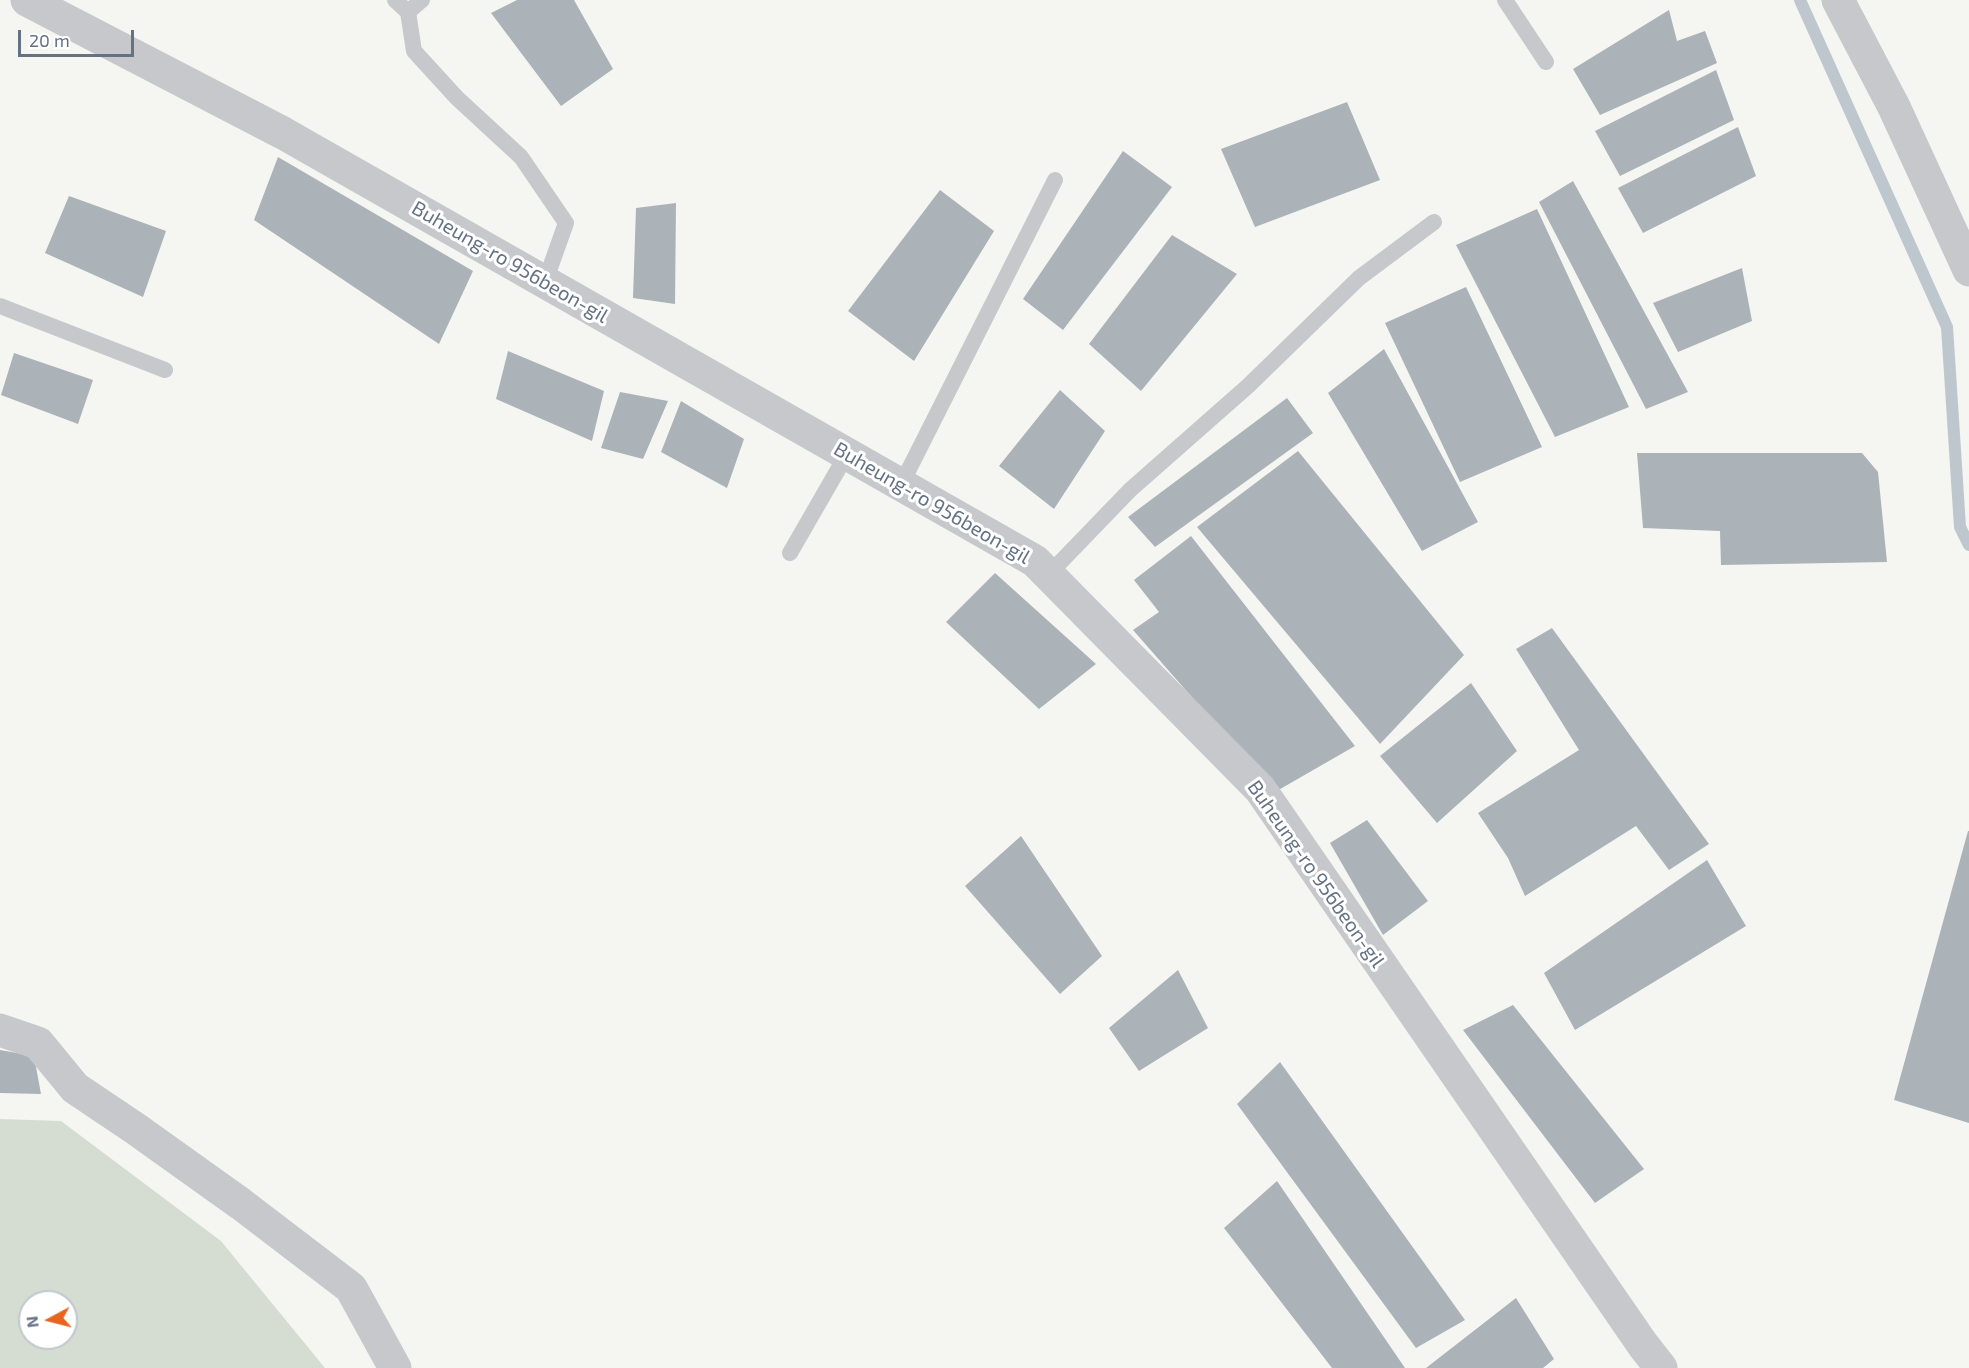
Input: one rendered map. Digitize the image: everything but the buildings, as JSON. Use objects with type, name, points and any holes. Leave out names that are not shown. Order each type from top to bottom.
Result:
[{"type":"street","name":"Buheung-ro 956beon-gil","points":[[27,0],[283,133],[1035,561],[1260,789],[1661,1368]]},
{"type":"street","points":[[1838,0],[1894,107],[1969,270]]},
{"type":"street","points":[[0,1030],[38,1043],[75,1088],[241,1204],[351,1288],[395,1368]]},
{"type":"lane","points":[[422,0],[402,6],[414,51],[457,98],[521,157],[566,223],[545,282]]},
{"type":"lane","points":[[1505,0],[1546,62]]},
{"type":"lane","points":[[901,485],[1055,180]]},
{"type":"lane","points":[[1048,575],[1130,490],[1248,386],[1359,278],[1434,222]]},
{"type":"lane","points":[[0,306],[165,370]]},
{"type":"lane","points":[[790,553],[848,454]]},
{"type":"shaded area","points":[[0,1119],[61,1121],[221,1241],[325,1368],[0,1368]]},
{"type":"waterway","points":[[1800,0],[1947,327],[1960,527],[1969,545]]}]
